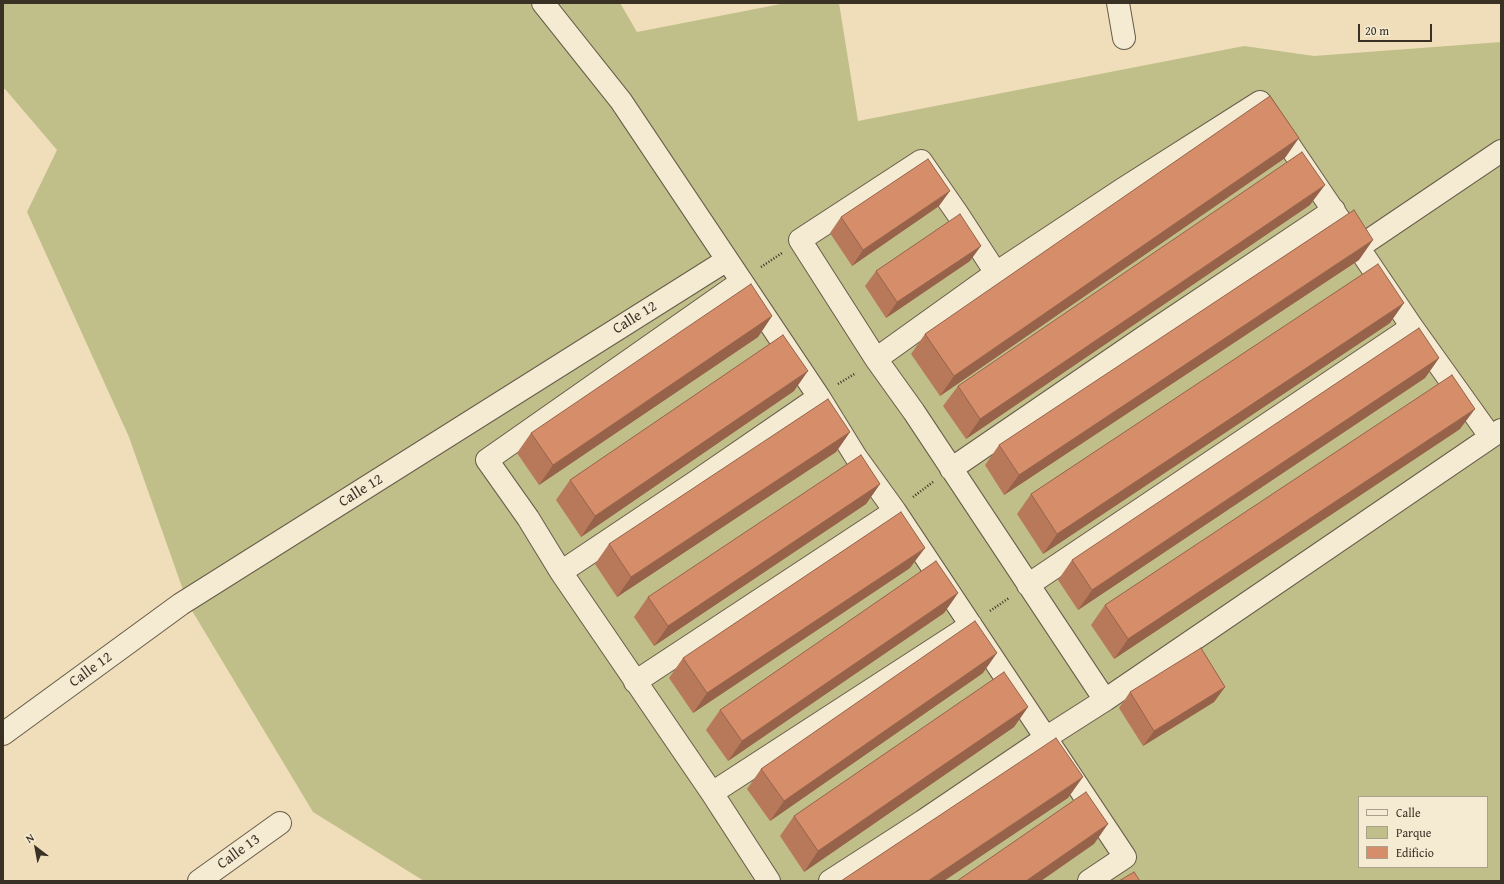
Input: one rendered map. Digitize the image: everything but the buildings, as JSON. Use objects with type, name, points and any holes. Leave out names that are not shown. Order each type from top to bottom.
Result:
[{"type":"street","points":[[543,3],[621,101],[819,397],[856,457],[895,511],[1047,737],[1125,857],[1089,881]]},
{"type":"street","points":[[1118,3],[1124,38]]},
{"type":"street","points":[[830,881],[1105,700],[1496,433],[1412,327],[1260,102],[1123,189],[996,273],[876,359]]},
{"type":"street","points":[[1359,247],[1501,151]]},
{"type":"street","points":[[996,273],[921,161],[800,240],[876,359],[914,412],[1105,700]]},
{"type":"street","points":[[951,469],[1334,210]]},
{"type":"street","name":"Calle 12","points":[[3,734],[181,604],[727,260]]},
{"type":"street","points":[[741,282],[486,460],[528,518],[561,572],[712,793],[769,881]]},
{"type":"street","points":[[1028,585],[1412,327]]},
{"type":"street","points":[[561,572],[819,397]]},
{"type":"street","points":[[635,682],[895,511]]},
{"type":"street","points":[[712,793],[971,625]]},
{"type":"street","name":"Calle 13","points":[[199,881],[280,823]]},
{"type":"path","points":[[741,282],[800,240]]},
{"type":"path","points":[[819,397],[876,359]]},
{"type":"path","points":[[895,511],[951,469]]},
{"type":"path","points":[[971,625],[1028,585]]},
{"type":"green space","points":[[3,3],[620,3],[637,32],[786,3],[839,3],[858,121],[1244,46],[1314,56],[1501,42],[1501,881],[424,881],[313,812],[188,604],[129,437],[27,212],[57,150],[5,89],[3,89]]}]
